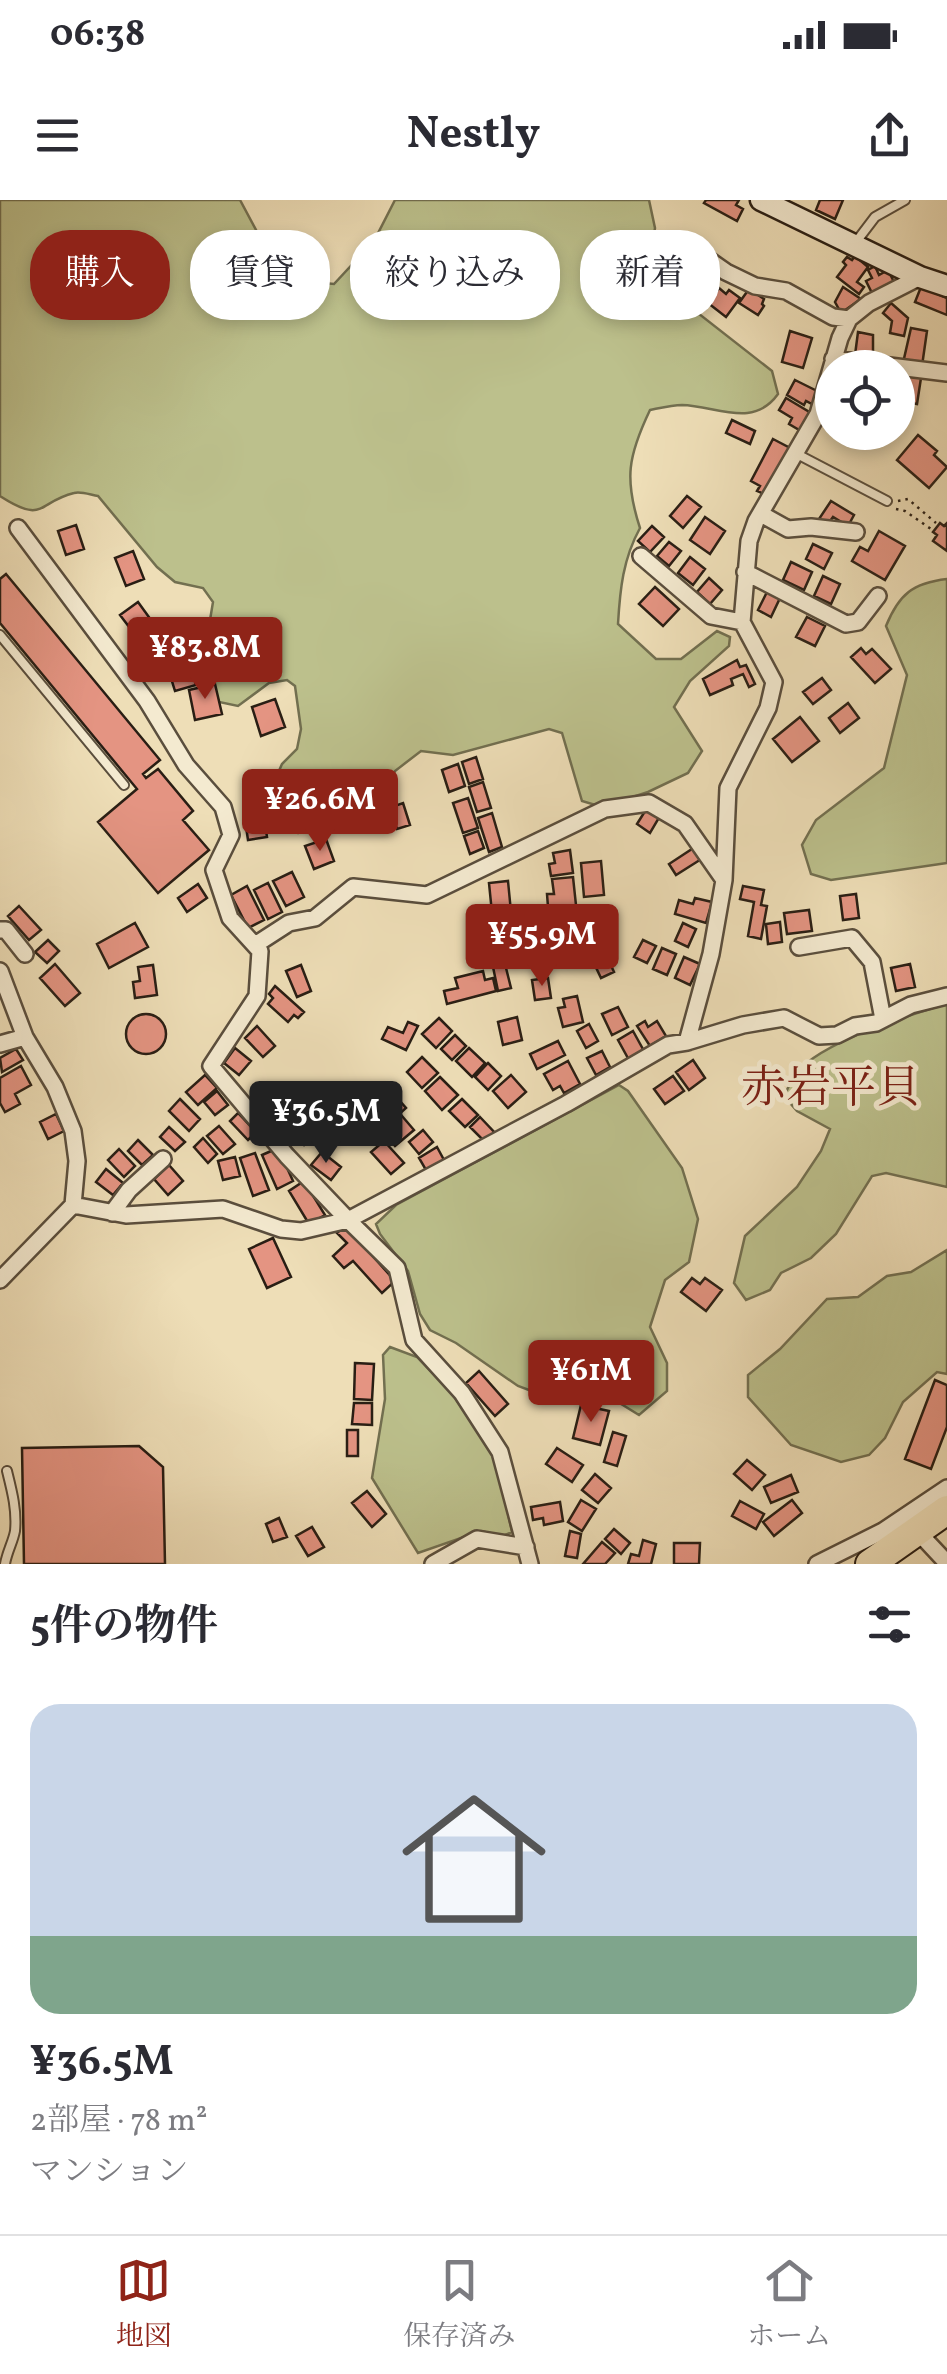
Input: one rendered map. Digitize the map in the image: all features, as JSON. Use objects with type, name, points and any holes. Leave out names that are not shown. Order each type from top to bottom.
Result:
[{"type":"highway","points":[[870,1564],[947,1510]]},
{"type":"street","points":[[762,200],[947,286]]},
{"type":"street","points":[[720,266],[755,286],[786,291],[833,317],[849,319]]},
{"type":"street","points":[[838,350],[849,319],[869,303],[920,276]]},
{"type":"street","points":[[915,369],[947,373]]},
{"type":"street","points":[[687,1042],[711,954],[724,880],[728,788],[768,708],[774,682],[742,622],[749,542],[815,420]]},
{"type":"street","points":[[761,514],[788,529],[856,532]]},
{"type":"street","points":[[18,528],[147,701],[186,765],[222,807],[230,835],[214,870],[230,918],[260,951],[257,996],[212,1066],[287,1156],[397,1268],[414,1340],[462,1392],[500,1452],[530,1564]]},
{"type":"street","points":[[640,556],[711,616],[742,622]]},
{"type":"street","points":[[745,572],[846,624],[858,622],[878,596]]},
{"type":"street","points":[[255,945],[289,923],[315,918],[353,887],[427,895],[606,809],[620,807],[649,803],[685,824],[724,880]]},
{"type":"street","points":[[0,930],[6,930],[25,954]]},
{"type":"street","points":[[798,947],[852,938],[872,962],[883,1020]]},
{"type":"street","points":[[0,971],[25,1037],[56,1087],[73,1131],[77,1161],[73,1205],[0,1280]]},
{"type":"street","points":[[73,1205],[112,1214],[223,1209],[281,1229],[301,1230],[348,1220],[668,1045],[784,1018],[820,1036],[837,1035],[883,1020],[911,1005],[947,996]]},
{"type":"street","points":[[0,1044],[25,1037]]},
{"type":"street","points":[[112,1214],[129,1190],[163,1160]]},
{"type":"street","points":[[817,1564],[883,1531],[947,1488]]},
{"type":"street","points":[[918,1532],[947,1564]]},
{"type":"street","points":[[433,1564],[477,1539],[526,1547]]},
{"type":"lane","points":[[854,245],[875,216],[905,200]]},
{"type":"lane","points":[[798,454],[886,501]]},
{"type":"lane","points":[[0,635],[124,785]]},
{"type":"lane","points":[[5,1564],[15,1520],[7,1471]]},
{"type":"path","points":[[932,528],[896,508],[896,502],[908,499],[936,523]]},
{"type":"path","points":[[905,510],[909,503]]},
{"type":"green space","points":[[0,200],[240,200],[256,230],[190,230],[190,320],[330,320],[330,284],[350,267],[350,320],[560,320],[560,230],[380,230],[395,200],[649,200],[655,230],[580,230],[580,320],[707,320],[772,371],[778,394],[768,405],[746,413],[682,405],[650,410],[631,468],[632,495],[640,528],[623,574],[618,624],[656,659],[681,659],[717,631],[730,637],[729,646],[690,681],[674,707],[702,751],[688,773],[602,807],[582,801],[562,733],[549,729],[453,755],[421,751],[395,771],[378,800],[357,823],[298,833],[277,827],[268,796],[282,764],[297,749],[301,729],[295,686],[287,680],[269,683],[238,706],[219,702],[203,662],[213,602],[203,588],[175,582],[157,567],[98,496],[74,493],[33,510],[0,496]]},
{"type":"green space","points":[[947,579],[947,863],[831,880],[811,874],[802,845],[816,820],[884,768],[907,675],[886,626],[891,615],[902,598],[916,587]]},
{"type":"green space","points":[[947,1004],[947,1187],[886,1173],[872,1176],[836,1234],[811,1258],[781,1273],[770,1290],[746,1300],[734,1283],[745,1236],[797,1187],[821,1151],[830,1129],[797,1111],[784,1096],[795,1074],[845,1041]]},
{"type":"green space","points":[[619,1085],[628,1091],[682,1168],[698,1219],[689,1262],[665,1280],[650,1327],[667,1363],[667,1391],[639,1415],[618,1402],[594,1378],[570,1372],[537,1393],[518,1386],[430,1330],[420,1314],[408,1271],[376,1224],[396,1205]]},
{"type":"green space","points":[[947,1250],[947,1374],[937,1372],[903,1402],[885,1438],[869,1455],[841,1462],[791,1445],[748,1397],[748,1375],[780,1349],[827,1299],[858,1297],[887,1276],[911,1272]]},
{"type":"green space","points":[[390,1347],[417,1357],[451,1392],[496,1458],[512,1532],[503,1536],[481,1531],[418,1553],[372,1478],[385,1399],[383,1355]]},
{"type":"building","points":[[739,200],[736,205],[743,209],[737,221],[704,203]]},
{"type":"building","points":[[820,200],[843,200],[835,219],[816,210]]},
{"type":"building","points":[[855,256],[868,267],[857,282],[864,287],[859,294],[837,277],[847,257],[852,260]]},
{"type":"building","points":[[875,266],[879,275],[888,270],[895,284],[873,295],[866,281],[872,278],[868,270]]},
{"type":"building","points":[[843,287],[861,299],[841,313],[835,302]]},
{"type":"building","points":[[921,287],[947,298],[947,315],[915,302]]},
{"type":"building","points":[[720,289],[740,298],[726,317],[720,312]]},
{"type":"building","points":[[749,289],[764,299],[758,315],[739,303]]},
{"type":"building","points":[[891,303],[908,318],[904,336],[890,333],[892,321],[883,313]]},
{"type":"building","points":[[911,328],[927,331],[922,366],[915,365],[915,350],[906,350]]},
{"type":"building","points":[[790,331],[812,338],[803,368],[782,362]]},
{"type":"building","points":[[858,332],[873,335],[873,350],[856,350]]},
{"type":"building","points":[[915,377],[921,378],[915,404]]},
{"type":"building","points":[[795,380],[815,390],[812,404],[806,401],[804,405],[787,395]]},
{"type":"building","points":[[786,398],[811,413],[801,431],[789,424],[792,418],[779,410]]},
{"type":"building","points":[[732,420],[755,431],[750,444],[726,433]]},
{"type":"building","points":[[918,435],[937,451],[934,455],[947,467],[929,488],[897,460],[905,450],[915,450]]},
{"type":"building","points":[[773,439],[792,449],[764,494],[751,481]]},
{"type":"building","points":[[687,496],[701,507],[683,528],[670,516]]},
{"type":"building","points":[[831,501],[854,515],[848,526],[833,517],[828,524],[819,519]]},
{"type":"building","points":[[705,517],[725,531],[710,554],[690,540]]},
{"type":"building","points":[[940,523],[947,523],[947,551],[933,541],[937,535],[933,532]]},
{"type":"building","points":[[76,525],[84,549],[66,555],[58,531]]},
{"type":"building","points":[[652,526],[664,537],[650,552],[638,541]]},
{"type":"building","points":[[879,531],[905,546],[885,580],[852,561],[860,547],[868,551]]},
{"type":"building","points":[[669,542],[681,551],[669,566],[657,556]]},
{"type":"building","points":[[813,544],[832,553],[824,569],[806,559]]},
{"type":"building","points":[[133,551],[144,579],[126,586],[115,558]]},
{"type":"building","points":[[690,557],[705,569],[693,585],[678,573]]},
{"type":"building","points":[[791,562],[812,572],[804,590],[783,580]]},
{"type":"building","points":[[6,574],[160,760],[143,774],[146,778],[158,769],[193,811],[183,820],[209,850],[158,893],[98,822],[137,789],[0,623],[0,579]]},
{"type":"building","points":[[823,576],[840,584],[831,604],[814,596]]},
{"type":"building","points":[[709,578],[722,590],[710,604],[697,592]]},
{"type":"building","points":[[655,587],[679,609],[663,626],[639,604]]},
{"type":"building","points":[[767,592],[780,598],[771,617],[758,610]]},
{"type":"building","points":[[138,602],[159,631],[142,644],[120,615]]},
{"type":"building","points":[[807,617],[825,626],[815,646],[796,637]]},
{"type":"building","points":[[186,631],[194,660],[170,667],[162,638]]},
{"type":"building","points":[[861,648],[866,654],[872,649],[891,669],[875,683],[851,657]]},
{"type":"building","points":[[737,660],[740,667],[746,665],[755,684],[749,687],[743,674],[731,679],[733,685],[710,695],[703,679]]},
{"type":"building","points":[[192,672],[196,685],[175,691],[171,678]]},
{"type":"building","points":[[822,678],[831,690],[813,704],[803,692]]},
{"type":"building","points":[[215,684],[222,714],[195,720],[189,690]]},
{"type":"building","points":[[275,699],[285,727],[261,736],[252,707]]},
{"type":"building","points":[[848,703],[859,718],[840,733],[829,718]]},
{"type":"building","points":[[800,717],[819,741],[792,762],[773,739]]},
{"type":"building","points":[[476,757],[483,779],[469,784],[462,762]]},
{"type":"building","points":[[458,764],[465,786],[449,792],[442,770]]},
{"type":"building","points":[[483,782],[491,808],[477,812],[469,787]]},
{"type":"building","points":[[468,798],[478,828],[463,833],[453,803]]},
{"type":"building","points":[[403,803],[410,825],[397,829],[389,808]]},
{"type":"building","points":[[647,808],[660,816],[650,833],[637,824]]},
{"type":"building","points":[[263,810],[267,837],[248,840],[244,813]]},
{"type":"building","points":[[492,813],[502,847],[489,852],[478,818]]},
{"type":"building","points":[[478,831],[484,848],[470,854],[464,836]]},
{"type":"building","points":[[326,839],[334,861],[314,869],[305,846]]},
{"type":"building","points":[[695,847],[703,858],[676,875],[669,864]]},
{"type":"building","points":[[570,850],[573,873],[551,876],[549,864],[555,863],[553,853]]},
{"type":"building","points":[[601,861],[604,895],[584,897],[581,863]]},
{"type":"building","points":[[292,872],[304,897],[286,906],[273,881]]},
{"type":"building","points":[[573,877],[576,905],[548,907],[547,894],[554,894],[552,879]]},
{"type":"building","points":[[508,881],[511,912],[492,913],[489,883]]},
{"type":"building","points":[[268,883],[282,912],[268,919],[254,890]]},
{"type":"building","points":[[198,884],[207,898],[187,912],[178,898]]},
{"type":"building","points":[[247,886],[264,920],[248,928],[231,895]]},
{"type":"building","points":[[743,886],[764,890],[761,905],[767,906],[761,939],[748,936],[754,902],[740,899]]},
{"type":"building","points":[[856,894],[859,918],[843,920],[840,896]]},
{"type":"building","points":[[695,898],[712,902],[706,923],[675,914],[679,900],[693,904]]},
{"type":"building","points":[[19,906],[41,930],[29,940],[8,916]]},
{"type":"building","points":[[809,910],[812,931],[787,934],[784,913]]},
{"type":"building","points":[[780,922],[782,942],[768,944],[766,924]]},
{"type":"building","points":[[135,923],[148,947],[109,968],[97,944]]},
{"type":"building","points":[[683,923],[696,929],[688,947],[675,941]]},
{"type":"building","points":[[495,933],[503,959],[476,967],[468,941]]},
{"type":"building","points":[[48,940],[59,951],[47,963],[35,952]]},
{"type":"building","points":[[643,940],[656,946],[647,963],[634,957]]},
{"type":"building","points":[[662,948],[676,954],[667,975],[653,969]]},
{"type":"building","points":[[605,953],[614,972],[601,978],[592,959]]},
{"type":"building","points":[[684,957],[700,964],[690,985],[675,978]]},
{"type":"building","points":[[55,964],[80,993],[65,1006],[40,978]]},
{"type":"building","points":[[505,964],[511,988],[498,991],[493,967]]},
{"type":"building","points":[[910,964],[915,987],[896,991],[891,968]]},
{"type":"building","points":[[153,965],[157,995],[135,998],[133,982],[140,981],[138,967]]},
{"type":"building","points":[[301,965],[311,991],[297,997],[286,971]]},
{"type":"building","points":[[483,971],[485,980],[493,978],[496,991],[447,1004],[444,991],[458,988],[455,978]]},
{"type":"building","points":[[548,978],[551,998],[535,1000],[532,980]]},
{"type":"building","points":[[275,986],[304,1012],[298,1018],[294,1015],[288,1022],[268,1004]]},
{"type":"building","points":[[577,996],[583,1022],[563,1027],[558,1008],[565,1007],[563,999]]},
{"type":"building","points":[[618,1007],[628,1027],[612,1035],[602,1014]]},
{"type":"building","points":[[146,1014],[160,1020],[166,1034],[160,1048],[146,1054],[132,1048],[126,1034],[132,1020]]},
{"type":"building","points":[[517,1017],[522,1040],[503,1045],[498,1022]]},
{"type":"building","points":[[439,1018],[452,1031],[436,1048],[422,1034]]},
{"type":"building","points":[[645,1021],[648,1027],[657,1021],[666,1036],[650,1046],[637,1026]]},
{"type":"building","points":[[408,1022],[418,1026],[406,1050],[382,1039],[388,1027],[403,1033]]},
{"type":"building","points":[[589,1024],[598,1041],[586,1048],[577,1031]]},
{"type":"building","points":[[257,1026],[275,1046],[263,1057],[245,1038]]},
{"type":"building","points":[[633,1031],[644,1051],[629,1060],[618,1040]]},
{"type":"building","points":[[455,1035],[466,1046],[452,1060],[441,1049]]},
{"type":"building","points":[[558,1041],[565,1055],[537,1069],[530,1054]]},
{"type":"building","points":[[235,1048],[251,1061],[239,1075],[224,1063]]},
{"type":"building","points":[[469,1048],[485,1063],[472,1077],[456,1061]]},
{"type":"building","points":[[16,1049],[23,1060],[2,1072],[0,1058]]},
{"type":"building","points":[[602,1051],[610,1067],[596,1075],[587,1058]]},
{"type":"building","points":[[422,1057],[438,1073],[422,1088],[407,1072]]},
{"type":"building","points":[[693,1060],[705,1078],[689,1090],[676,1072]]},
{"type":"building","points":[[568,1061],[580,1084],[564,1093],[560,1086],[553,1090],[544,1074]]},
{"type":"building","points":[[488,1063],[501,1076],[488,1090],[475,1077]]},
{"type":"building","points":[[21,1066],[31,1085],[15,1094],[20,1104],[5,1112],[0,1103],[0,1078]]},
{"type":"building","points":[[205,1075],[217,1088],[198,1105],[186,1092]]},
{"type":"building","points":[[511,1075],[526,1092],[508,1108],[493,1091]]},
{"type":"building","points":[[673,1076],[684,1091],[665,1104],[654,1089]]},
{"type":"building","points":[[440,1077],[458,1095],[442,1110],[425,1091]]},
{"type":"building","points":[[302,1086],[314,1097],[291,1123],[279,1111]]},
{"type":"building","points":[[217,1091],[228,1105],[215,1115],[204,1102]]},
{"type":"building","points":[[392,1092],[406,1108],[395,1118],[384,1099]]},
{"type":"building","points":[[369,1094],[385,1101],[375,1124],[359,1118]]},
{"type":"building","points":[[180,1099],[200,1119],[189,1131],[169,1111]]},
{"type":"building","points":[[462,1099],[478,1115],[465,1127],[449,1111]]},
{"type":"building","points":[[315,1101],[324,1110],[316,1118],[323,1125],[304,1145],[292,1134],[301,1125],[297,1121]]},
{"type":"building","points":[[337,1112],[355,1119],[349,1135],[331,1128]]},
{"type":"building","points":[[238,1113],[256,1132],[248,1140],[230,1121]]},
{"type":"building","points":[[56,1114],[64,1131],[48,1139],[40,1122]]},
{"type":"building","points":[[402,1116],[414,1130],[395,1146],[384,1133]]},
{"type":"building","points":[[480,1117],[496,1134],[486,1143],[470,1127]]},
{"type":"building","points":[[219,1126],[235,1144],[223,1154],[207,1136]]},
{"type":"building","points":[[169,1127],[185,1142],[175,1151],[160,1137]]},
{"type":"building","points":[[423,1130],[433,1142],[419,1154],[409,1142]]},
{"type":"building","points":[[203,1138],[217,1154],[208,1163],[194,1147]]},
{"type":"building","points":[[138,1140],[153,1155],[142,1165],[128,1151]]},
{"type":"building","points":[[384,1141],[404,1163],[391,1174],[371,1152]]},
{"type":"building","points":[[437,1147],[444,1160],[426,1170],[419,1158]]},
{"type":"building","points":[[278,1148],[293,1181],[277,1189],[262,1155]]},
{"type":"building","points":[[119,1149],[135,1166],[124,1177],[108,1160]]},
{"type":"building","points":[[322,1152],[341,1167],[331,1180],[311,1165]]},
{"type":"building","points":[[255,1153],[269,1190],[253,1196],[240,1158]]},
{"type":"building","points":[[235,1157],[240,1176],[223,1180],[218,1161]]},
{"type":"building","points":[[169,1165],[183,1181],[168,1195],[154,1179]]},
{"type":"building","points":[[106,1169],[123,1183],[113,1195],[96,1182]]},
{"type":"building","points":[[304,1181],[325,1215],[309,1224],[289,1191]]},
{"type":"building","points":[[345,1225],[395,1281],[382,1293],[353,1261],[344,1268],[333,1256],[347,1243],[337,1233]]},
{"type":"building","points":[[273,1238],[291,1277],[267,1288],[249,1249]]},
{"type":"building","points":[[692,1278],[700,1284],[705,1278],[722,1290],[706,1311],[681,1292]]},
{"type":"building","points":[[355,1363],[374,1364],[372,1400],[354,1399]]},
{"type":"building","points":[[479,1371],[508,1404],[495,1416],[466,1383]]},
{"type":"building","points":[[935,1380],[947,1385],[947,1427],[931,1469],[905,1459]]},
{"type":"building","points":[[354,1403],[372,1403],[372,1425],[352,1424]]},
{"type":"building","points":[[581,1405],[609,1411],[600,1445],[573,1438]]},
{"type":"building","points":[[347,1430],[358,1430],[358,1456],[347,1456]]},
{"type":"building","points":[[613,1432],[626,1436],[617,1466],[604,1462]]},
{"type":"building","points":[[139,1446],[163,1467],[165,1564],[24,1564],[22,1448]]},
{"type":"building","points":[[557,1448],[583,1465],[572,1482],[546,1464]]},
{"type":"building","points":[[747,1460],[765,1475],[752,1490],[734,1474]]},
{"type":"building","points":[[595,1474],[611,1488],[598,1503],[582,1490]]},
{"type":"building","points":[[791,1475],[798,1492],[771,1503],[764,1487]]},
{"type":"building","points":[[367,1491],[386,1514],[372,1527],[352,1503]]},
{"type":"building","points":[[581,1500],[596,1509],[582,1531],[568,1522]]},
{"type":"building","points":[[792,1500],[802,1513],[774,1536],[763,1522]]},
{"type":"building","points":[[740,1501],[764,1514],[756,1529],[732,1516]]},
{"type":"building","points":[[560,1502],[563,1521],[544,1525],[543,1518],[533,1520],[531,1507]]},
{"type":"building","points":[[279,1518],[287,1537],[273,1542],[266,1524]]},
{"type":"building","points":[[312,1527],[324,1547],[308,1556],[296,1536]]},
{"type":"building","points":[[614,1529],[630,1543],[621,1554],[605,1539]]},
{"type":"building","points":[[570,1531],[581,1534],[577,1558],[565,1556]]},
{"type":"building","points":[[643,1540],[656,1544],[651,1564],[628,1564],[631,1554],[639,1556]]},
{"type":"building","points":[[602,1542],[615,1553],[605,1564],[583,1564]]},
{"type":"building","points":[[674,1543],[700,1543],[699,1564],[674,1564]]},
{"type":"district","name":"赤岩平貝","points":[[831,1090]]}]
